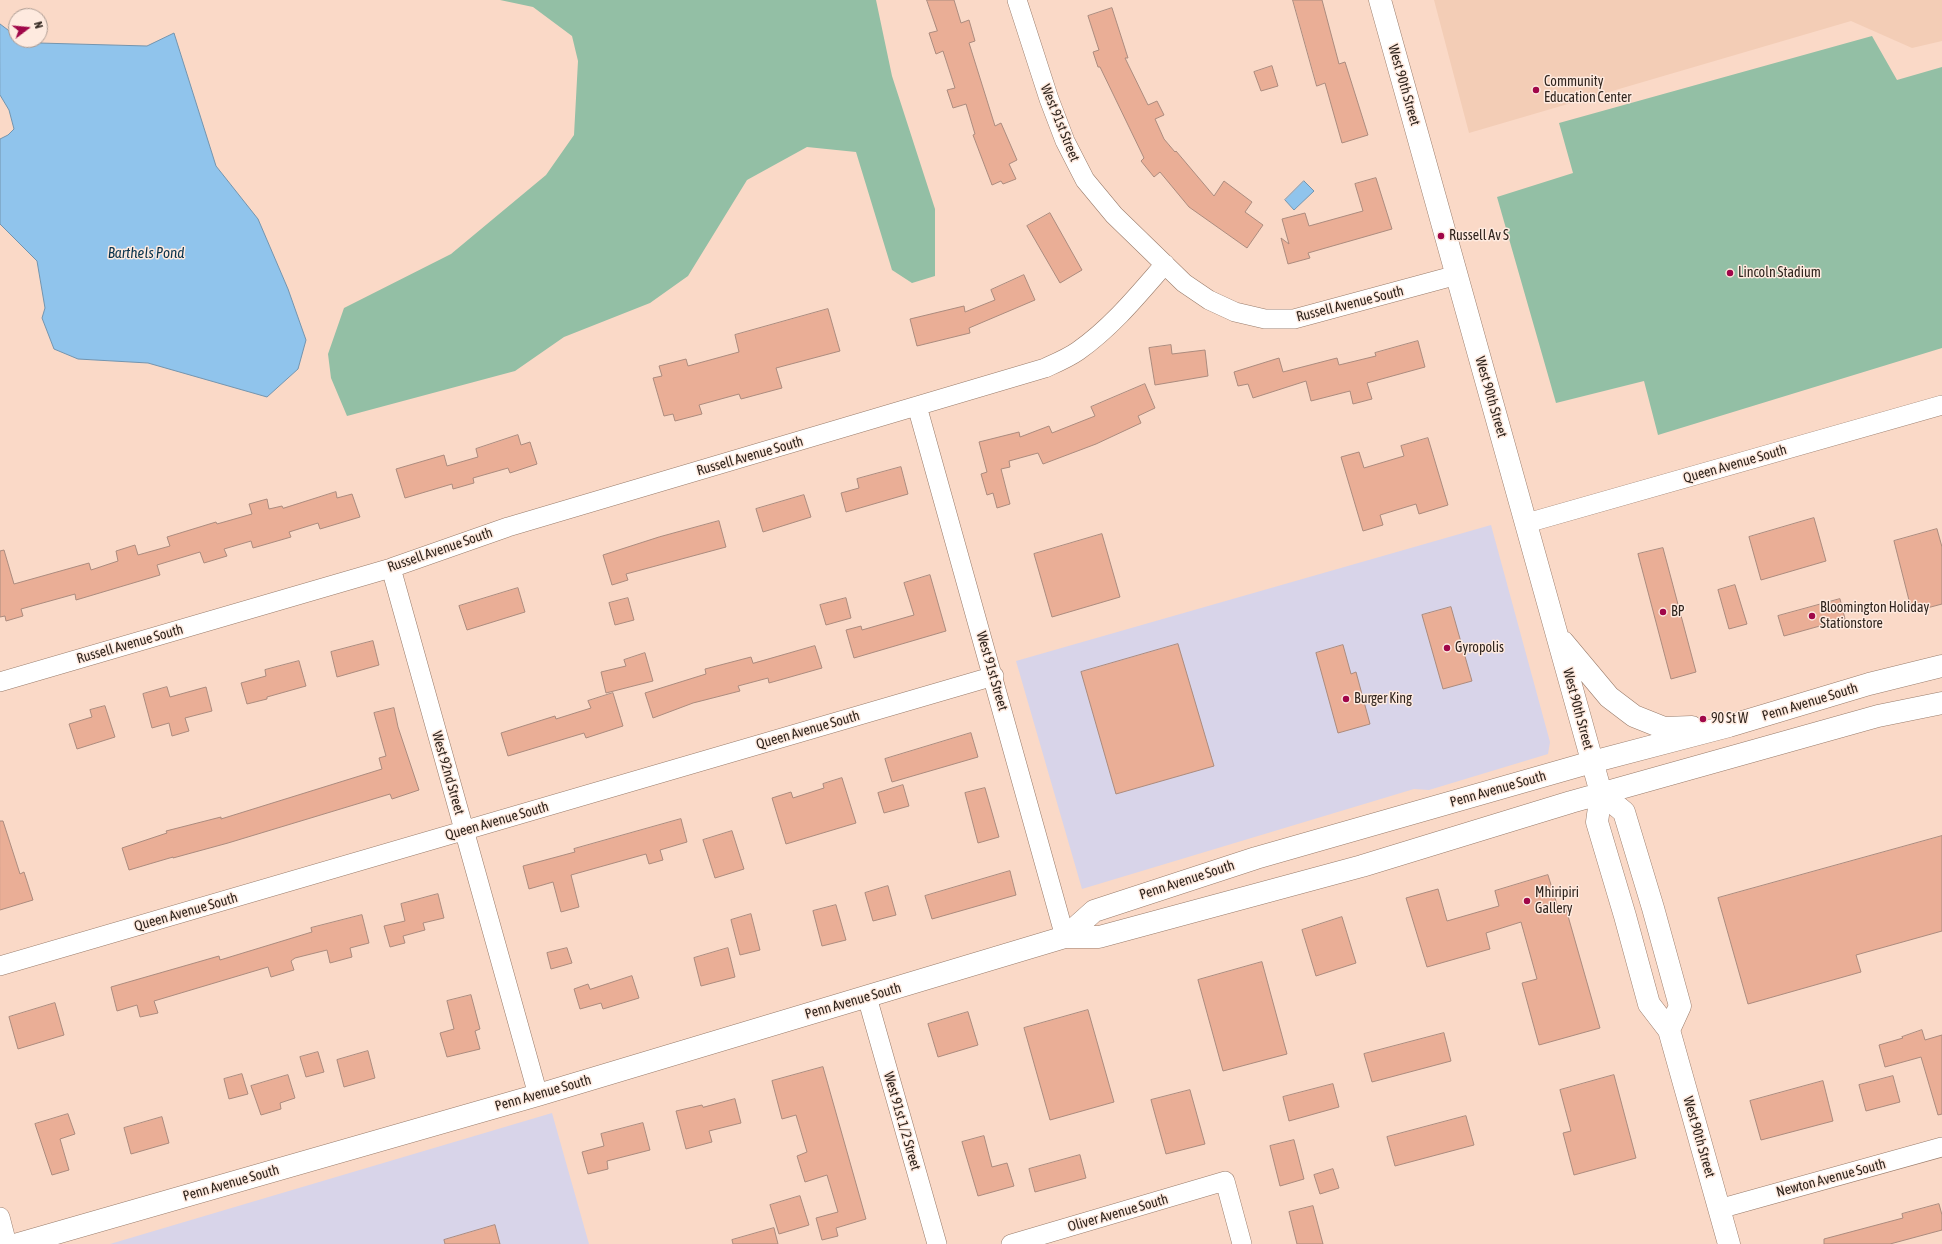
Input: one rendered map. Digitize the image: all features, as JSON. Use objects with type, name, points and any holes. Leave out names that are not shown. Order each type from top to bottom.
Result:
[{"type":"main road","name":"West 90th Street","points":[[1380,0],[1527,523],[1592,762],[1602,793],[1597,822],[1649,1004],[1669,1030],[1729,1244]]},
{"type":"main road","points":[[1558,637],[1609,697],[1634,716],[1664,728],[1729,726]]},
{"type":"main road","name":"Penn Avenue South","points":[[1065,937],[1094,911],[1264,856],[1592,762],[1729,726],[1862,686],[1942,666]]},
{"type":"main road","name":"Penn Avenue South","points":[[18,1244],[538,1095],[1065,937],[1099,937],[1362,866],[1602,793],[1878,716],[1942,703]]},
{"type":"main road","points":[[1602,793],[1624,812],[1653,908],[1680,1006],[1669,1030]]},
{"type":"street","name":"West 91st Street","points":[[1017,0],[1049,99],[1065,141],[1085,180],[1114,215],[1166,264]]},
{"type":"street","name":"Russell Avenue South","points":[[0,682],[391,568],[508,527],[1045,368],[1076,352],[1114,320],[1166,264],[1184,283],[1209,300],[1235,312],[1265,319],[1294,319],[1458,276]]},
{"type":"street","name":"Queen Avenue South","points":[[1527,523],[1942,405]]},
{"type":"street","name":"West 91st Street","points":[[917,406],[994,676],[1065,937]]},
{"type":"street","name":"West 92nd Street","points":[[391,568],[538,1095]]},
{"type":"street","name":"Queen Avenue South","points":[[0,966],[994,676]]},
{"type":"street","name":"West 91st 1/2 Street","points":[[867,997],[937,1244]]},
{"type":"street","name":"Newton Avenue South","points":[[1719,1209],[1942,1147]]},
{"type":"street","name":"Oliver Avenue South","points":[[1011,1244],[1225,1181],[1242,1244]]},
{"type":"street","points":[[0,1217],[7,1244]]},
{"type":"shaded area","name":"Community Education Center","points":[[1434,0],[1942,0],[1942,41],[1912,48],[1851,21],[1469,133]]},
{"type":"shaded area","points":[[1491,525],[1550,742],[1548,754],[1429,790],[1414,789],[1082,889],[1016,661]]},
{"type":"shaded area","points":[[552,1113],[589,1244],[110,1244]]},
{"type":"green space","points":[[500,0],[876,0],[892,76],[935,209],[935,276],[912,283],[892,270],[856,152],[807,147],[747,180],[688,276],[650,303],[564,337],[515,371],[347,416],[331,378],[328,354],[344,308],[451,254],[546,175],[574,135],[578,61],[572,36],[533,7]]},
{"type":"green space","name":"Lincoln Stadium","points":[[1872,36],[1897,80],[1942,67],[1942,348],[1658,435],[1644,381],[1556,403],[1497,197],[1573,173],[1559,123]]},
{"type":"water","name":"Barthels Pond","points":[[0,24],[8,30],[8,48],[48,48],[48,43],[147,46],[174,33],[216,166],[258,219],[288,289],[306,340],[298,369],[267,397],[148,363],[78,359],[54,349],[42,318],[45,308],[37,261],[0,224],[0,139],[8,135],[14,129],[9,110],[0,95]]},
{"type":"water","points":[[1304,181],[1314,191],[1294,210],[1285,200]]},
{"type":"building","points":[[927,0],[954,0],[961,23],[969,20],[975,41],[969,43],[995,126],[1001,123],[1017,160],[1009,164],[1016,179],[1003,184],[1001,181],[992,185],[973,135],[975,134],[966,104],[953,108],[947,90],[955,88],[943,51],[936,54],[929,33],[937,31]]},
{"type":"building","points":[[1293,0],[1322,0],[1339,64],[1345,62],[1368,135],[1342,143],[1325,83],[1317,86]]},
{"type":"building","points":[[1112,8],[1128,58],[1125,58],[1148,105],[1157,101],[1164,115],[1155,119],[1164,139],[1214,196],[1224,181],[1252,202],[1245,212],[1263,225],[1247,248],[1189,207],[1160,172],[1154,177],[1141,161],[1144,158],[1100,67],[1098,67],[1093,52],[1099,50],[1088,16]]},
{"type":"building","points":[[1272,66],[1278,86],[1261,91],[1254,72]]},
{"type":"building","points":[[1376,178],[1392,229],[1308,253],[1310,258],[1288,264],[1281,238],[1289,244],[1282,219],[1305,213],[1309,226],[1363,211],[1355,184]]},
{"type":"building","points":[[1050,213],[1082,270],[1060,283],[1027,226]]},
{"type":"building","points":[[1024,275],[1035,300],[969,328],[970,333],[917,346],[910,319],[964,306],[965,312],[995,300],[991,290]]},
{"type":"building","points":[[828,309],[840,351],[776,368],[782,388],[741,399],[739,394],[699,405],[702,414],[675,421],[673,414],[664,416],[653,378],[662,376],[659,366],[686,359],[688,366],[739,352],[735,335]]},
{"type":"building","points":[[1418,341],[1425,367],[1367,383],[1372,399],[1353,404],[1350,391],[1311,401],[1306,381],[1253,398],[1248,384],[1238,386],[1234,372],[1279,358],[1283,372],[1337,358],[1339,365],[1376,356],[1375,353]]},
{"type":"building","points":[[1171,345],[1172,354],[1205,350],[1208,376],[1155,385],[1149,348]]},
{"type":"building","points":[[1145,384],[1155,408],[1138,416],[1141,423],[1096,444],[1043,464],[1038,453],[1009,461],[1010,467],[1001,469],[1010,504],[997,508],[993,493],[987,495],[981,474],[987,472],[979,442],[1019,432],[1020,437],[1049,426],[1052,433],[1095,416],[1091,407]]},
{"type":"building","points":[[518,435],[521,445],[530,442],[537,464],[510,473],[508,468],[473,478],[474,483],[453,489],[452,484],[405,498],[396,469],[444,455],[447,466],[478,457],[476,449]]},
{"type":"building","points":[[1428,438],[1448,505],[1419,514],[1416,504],[1380,515],[1383,525],[1363,531],[1341,457],[1359,452],[1364,468],[1404,456],[1401,446]]},
{"type":"building","points":[[901,467],[908,494],[846,512],[841,493],[859,488],[857,479]]},
{"type":"building","points":[[336,492],[337,498],[352,494],[360,517],[320,529],[318,523],[289,532],[291,537],[253,548],[251,541],[224,549],[227,556],[204,563],[200,552],[157,565],[160,575],[76,600],[75,594],[21,609],[23,616],[6,621],[5,616],[0,617],[0,551],[4,550],[14,584],[89,563],[91,570],[118,561],[116,551],[135,545],[138,555],[170,546],[167,537],[216,522],[217,524],[252,514],[249,504],[267,499],[269,509],[282,506],[283,508]]},
{"type":"building","points":[[804,495],[811,517],[763,532],[756,509]]},
{"type":"building","points":[[1814,518],[1826,561],[1761,580],[1749,537]]},
{"type":"building","points":[[719,521],[726,547],[626,574],[628,580],[612,585],[603,555],[659,537]]},
{"type":"building","points":[[1937,529],[1942,547],[1942,604],[1912,612],[1894,541]]},
{"type":"building","points":[[1102,534],[1120,597],[1052,617],[1034,554]]},
{"type":"building","points":[[1663,548],[1696,672],[1671,679],[1638,554]]},
{"type":"building","points":[[930,575],[946,631],[854,658],[846,630],[861,626],[862,630],[914,615],[904,583]]},
{"type":"building","points":[[1735,585],[1747,624],[1729,629],[1718,590]]},
{"type":"building","points":[[518,588],[525,612],[467,630],[459,606]]},
{"type":"building","points":[[628,598],[634,620],[615,625],[609,603]]},
{"type":"building","points":[[846,598],[851,618],[826,625],[820,605]]},
{"type":"building","points":[[1840,599],[1845,619],[1784,636],[1778,616]]},
{"type":"building","name":"Gyropolis","points":[[1451,607],[1472,681],[1443,689],[1422,615]]},
{"type":"building","points":[[373,641],[379,665],[337,677],[331,652]]},
{"type":"building","points":[[1178,644],[1214,766],[1116,794],[1081,672]]},
{"type":"building","name":"Burger King","points":[[1343,645],[1351,674],[1356,672],[1370,724],[1338,733],[1316,653]]},
{"type":"building","points":[[815,646],[822,668],[769,683],[768,678],[738,686],[740,691],[693,703],[653,718],[645,693],[706,674],[705,669],[751,657],[753,663]]},
{"type":"building","points":[[645,653],[653,681],[606,693],[601,672],[626,666],[624,660]]},
{"type":"building","points":[[299,661],[306,686],[247,704],[241,683],[266,676],[265,670]]},
{"type":"building","points":[[167,687],[170,697],[206,687],[212,711],[185,718],[189,731],[172,736],[169,723],[152,728],[143,694]]},
{"type":"building","points":[[613,693],[623,726],[586,738],[584,733],[508,756],[501,733],[555,716],[556,719],[591,708],[588,701]]},
{"type":"building","points":[[105,706],[115,737],[77,749],[69,724],[92,717],[90,710]]},
{"type":"building","points":[[394,708],[398,727],[419,790],[392,799],[390,794],[228,843],[129,870],[122,848],[167,833],[166,831],[221,817],[221,819],[382,769],[379,758],[386,756],[374,713]]},
{"type":"building","points":[[971,733],[978,757],[892,782],[885,759]]},
{"type":"building","points":[[842,778],[856,823],[786,844],[772,798],[791,792],[793,798],[824,788],[823,784]]},
{"type":"building","points":[[903,785],[909,806],[884,813],[878,793]]},
{"type":"building","points":[[985,788],[999,837],[978,843],[965,793]]},
{"type":"building","points":[[681,819],[687,842],[660,850],[663,860],[649,864],[646,854],[571,875],[579,907],[561,912],[553,882],[529,889],[523,866],[575,852],[574,849]]},
{"type":"building","points":[[0,821],[3,821],[20,874],[24,872],[33,900],[0,910]]},
{"type":"building","points":[[732,831],[744,869],[715,878],[703,840]]},
{"type":"building","points":[[1942,836],[1942,931],[1856,955],[1861,972],[1748,1004],[1718,898]]},
{"type":"building","points":[[1010,871],[1016,895],[932,919],[925,896]]},
{"type":"building","points":[[1548,875],[1559,911],[1566,909],[1600,1028],[1539,1045],[1522,983],[1537,979],[1521,922],[1486,933],[1490,949],[1427,967],[1406,898],[1438,889],[1447,921],[1499,906],[1495,891]]},
{"type":"building","points":[[888,886],[896,915],[873,921],[865,893]]},
{"type":"building","points":[[438,894],[444,918],[423,923],[425,930],[403,936],[405,943],[390,947],[384,926],[405,921],[401,904]]},
{"type":"building","points":[[836,905],[846,940],[822,946],[813,911]]},
{"type":"building","points":[[751,914],[760,950],[740,955],[731,920]]},
{"type":"building","points":[[362,915],[369,943],[350,948],[352,957],[330,963],[327,950],[295,958],[291,961],[294,970],[271,977],[268,967],[154,1001],[158,1013],[140,1017],[137,1005],[117,1011],[111,987],[219,956],[220,960],[312,932],[311,928]]},
{"type":"building","points":[[1342,917],[1356,963],[1316,976],[1302,930]]},
{"type":"building","points":[[567,948],[572,963],[551,969],[547,953]]},
{"type":"building","points":[[728,948],[735,977],[701,986],[694,958]]},
{"type":"building","points":[[1262,962],[1287,1054],[1223,1071],[1198,980]]},
{"type":"building","points":[[632,976],[639,998],[603,1009],[601,1003],[580,1009],[574,989],[588,984],[590,989]]},
{"type":"building","points":[[471,995],[480,1029],[475,1031],[480,1049],[447,1057],[440,1033],[454,1029],[447,1001]]},
{"type":"building","points":[[55,1003],[64,1035],[18,1049],[9,1017]]},
{"type":"building","points":[[1088,1010],[1114,1102],[1050,1120],[1024,1028]]},
{"type":"building","points":[[968,1012],[978,1045],[938,1057],[928,1024]]},
{"type":"building","points":[[1922,1030],[1925,1040],[1942,1035],[1942,1114],[1938,1115],[1921,1057],[1885,1067],[1879,1045],[1903,1038],[1902,1037]]},
{"type":"building","points":[[1444,1033],[1451,1061],[1372,1082],[1364,1054]]},
{"type":"building","points":[[368,1051],[375,1078],[344,1087],[337,1060]]},
{"type":"building","points":[[318,1052],[324,1072],[306,1077],[300,1057]]},
{"type":"building","points":[[823,1067],[866,1219],[836,1228],[838,1236],[822,1240],[816,1218],[838,1212],[827,1175],[805,1182],[797,1156],[807,1152],[796,1115],[782,1119],[772,1081]]},
{"type":"building","points":[[242,1074],[248,1094],[229,1099],[224,1079]]},
{"type":"building","points":[[288,1075],[295,1098],[280,1103],[281,1109],[261,1115],[251,1086]]},
{"type":"building","points":[[1614,1075],[1636,1158],[1574,1175],[1563,1133],[1571,1131],[1560,1090]]},
{"type":"building","points":[[1893,1076],[1900,1102],[1866,1111],[1859,1085]]},
{"type":"building","points":[[1823,1081],[1833,1121],[1761,1140],[1750,1101]]},
{"type":"building","points":[[1333,1084],[1339,1107],[1289,1121],[1283,1097]]},
{"type":"building","points":[[1190,1090],[1205,1144],[1166,1154],[1151,1100]]},
{"type":"building","points":[[735,1099],[741,1123],[709,1131],[712,1142],[686,1149],[676,1111],[702,1105],[703,1107]]},
{"type":"building","points":[[68,1114],[75,1134],[60,1139],[69,1170],[52,1175],[35,1124]]},
{"type":"building","points":[[1466,1116],[1474,1145],[1395,1166],[1387,1137]]},
{"type":"building","points":[[162,1117],[169,1143],[131,1154],[124,1128]]},
{"type":"building","points":[[643,1123],[650,1150],[607,1161],[608,1169],[588,1174],[582,1152],[604,1146],[601,1134]]},
{"type":"building","points":[[984,1136],[992,1167],[1007,1163],[1014,1186],[978,1196],[962,1142]]},
{"type":"building","points":[[1294,1140],[1304,1179],[1280,1186],[1270,1146]]},
{"type":"building","points":[[1080,1155],[1086,1178],[1035,1192],[1029,1169]]},
{"type":"building","points":[[1333,1169],[1339,1188],[1320,1194],[1314,1175]]},
{"type":"building","points":[[800,1196],[809,1225],[779,1234],[770,1205]]},
{"type":"building","points":[[1939,1204],[1942,1215],[1942,1230],[1890,1244],[1824,1244],[1824,1239],[1903,1218],[1902,1214]]},
{"type":"building","points":[[1313,1206],[1323,1244],[1297,1244],[1289,1212]]},
{"type":"building","points":[[495,1225],[500,1244],[445,1244],[444,1240]]},
{"type":"building","points":[[774,1228],[778,1244],[733,1244],[732,1240]]},
{"type":"place","name":"Community Education Center","points":[[1536,90]]},
{"type":"place","name":"Russell Av S","points":[[1441,236]]},
{"type":"place","name":"Lincoln Stadium","points":[[1730,273]]},
{"type":"place","name":"BP","points":[[1663,612]]},
{"type":"place","name":"Bloomington Holiday Stationstore","points":[[1812,616]]},
{"type":"place","name":"Gyropolis","points":[[1447,648]]},
{"type":"place","name":"Burger King","points":[[1346,699]]},
{"type":"place","name":"90 St W","points":[[1703,719]]},
{"type":"place","name":"Mhiripiri Gallery","points":[[1527,901]]}]
